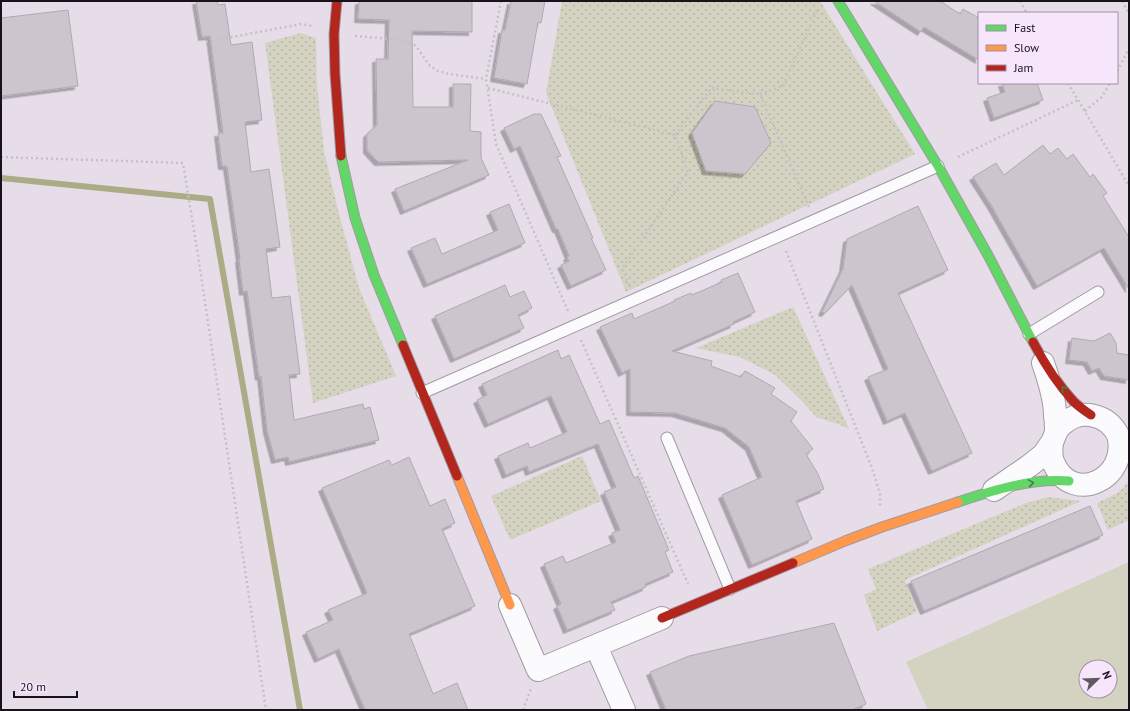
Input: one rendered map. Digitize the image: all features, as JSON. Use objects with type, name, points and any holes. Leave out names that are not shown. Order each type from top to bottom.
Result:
[{"type":"street","points":[[337,1],[334,34],[340,151],[355,218],[374,275],[538,670],[845,540],[994,490],[1034,482],[1054,480],[1091,485],[1102,482],[1112,474],[1118,464],[1125,447],[1120,441],[1115,430],[1074,402],[1042,359],[989,257],[938,166],[838,1]]},
{"type":"street","points":[[1042,359],[1051,386],[1055,414],[1054,437],[1051,454],[1054,464],[1060,474],[1069,481]]},
{"type":"street","points":[[994,490],[1029,466],[1042,455],[1063,423],[1072,417],[1084,415],[1099,418],[1129,418]]},
{"type":"street","points":[[596,646],[624,710]]},
{"type":"lane","points":[[422,393],[938,166]]},
{"type":"lane","points":[[1029,334],[1098,292]]},
{"type":"lane","points":[[667,438],[730,589]]},
{"type":"path","points":[[501,1],[486,79],[496,144],[696,603]]},
{"type":"path","points":[[1020,1],[1026,12]]},
{"type":"path","points":[[1122,1],[1129,13]]},
{"type":"path","points":[[675,135],[711,88],[760,94],[783,86],[818,8]]},
{"type":"path","points":[[206,42],[301,24],[312,26],[334,34],[404,40],[416,46],[430,66],[438,71],[486,79]]},
{"type":"path","points":[[1118,69],[1129,50]]},
{"type":"path","points":[[1069,84],[1129,186]]},
{"type":"path","points":[[1085,111],[1102,97],[1109,84]]},
{"type":"path","points":[[488,88],[675,135]]},
{"type":"path","points":[[760,94],[815,220]]},
{"type":"path","points":[[938,166],[1078,100]]},
{"type":"path","points":[[635,300],[622,269],[688,172],[675,135]]},
{"type":"path","points":[[1,157],[183,163],[266,710]]},
{"type":"path","points":[[780,236],[872,468],[880,494],[882,527]]},
{"type":"green space","points":[[562,1],[820,1],[915,154],[626,292],[546,93]]},
{"type":"green space","points":[[301,33],[316,38],[317,85],[324,151],[359,288],[396,376],[313,403],[265,43]]},
{"type":"green space","points":[[793,307],[849,429],[816,417],[775,375],[740,357],[696,348]]},
{"type":"green space","points":[[582,456],[601,501],[510,540],[491,496]]},
{"type":"green space","points":[[1129,481],[1129,520],[1108,530],[1097,503],[1118,493]]},
{"type":"green space","points":[[1048,497],[1081,501],[905,580],[917,612],[877,631],[864,595],[876,589],[868,569],[1026,503]]},
{"type":"green space","points":[[1129,562],[1129,710],[928,710],[906,662]]},
{"type":"building","points":[[196,1],[217,1],[218,5],[225,4],[231,45],[252,42],[262,120],[245,122],[251,172],[269,169],[280,247],[266,249],[272,298],[290,296],[300,374],[289,375],[294,420],[363,404],[364,409],[370,407],[379,440],[289,462],[288,457],[275,460],[267,430],[261,376],[259,377],[247,291],[243,292],[240,258],[227,166],[222,166],[218,133],[223,133],[210,36],[202,37]]},
{"type":"building","points":[[359,1],[472,1],[472,32],[412,31],[413,107],[453,107],[453,84],[471,84],[470,131],[481,132],[481,158],[489,175],[404,211],[395,189],[468,160],[378,162],[367,150],[367,134],[377,125],[376,59],[388,59],[389,20],[358,19]]},
{"type":"building","points":[[511,1],[545,1],[541,23],[538,22],[527,84],[494,78],[502,30],[505,30]]},
{"type":"building","points":[[874,1],[940,1],[960,14],[963,9],[978,17],[978,59],[924,27],[921,32]]},
{"type":"building","points":[[68,10],[78,86],[1,96],[1,18]]},
{"type":"building","points":[[1002,84],[1037,84],[1043,100],[994,118],[987,98],[1005,92]]},
{"type":"building","points":[[715,101],[755,107],[771,143],[745,174],[706,171],[692,133]]},
{"type":"building","points":[[534,114],[541,114],[561,156],[557,157],[606,270],[571,286],[561,265],[569,261],[567,257],[569,256],[558,229],[556,229],[520,146],[514,149],[504,128]]},
{"type":"building","points":[[1043,145],[1050,154],[1058,148],[1067,159],[1073,154],[1090,177],[1093,174],[1107,193],[1103,196],[1129,237],[1129,289],[1104,248],[1037,286],[991,205],[973,177],[996,163],[1004,175]]},
{"type":"building","points":[[509,204],[525,243],[427,284],[411,248],[435,238],[442,254],[498,230],[490,212]]},
{"type":"building","points":[[918,206],[948,270],[898,293],[972,453],[932,471],[905,413],[887,421],[868,377],[888,369],[852,285],[825,313],[822,312],[843,269],[847,239]]},
{"type":"building","points":[[738,273],[755,312],[733,322],[734,324],[672,351],[712,361],[711,366],[741,377],[745,371],[775,388],[771,394],[797,412],[791,421],[813,449],[806,454],[818,474],[824,489],[796,501],[812,539],[752,565],[722,495],[762,477],[749,447],[725,428],[675,413],[630,412],[630,369],[622,373],[600,327],[632,313],[634,319],[675,301],[674,300],[691,293],[692,295],[722,282],[721,280]]},
{"type":"building","points":[[505,285],[510,297],[524,291],[532,308],[518,315],[524,328],[454,359],[435,316]]},
{"type":"building","points":[[1110,333],[1116,343],[1117,353],[1129,355],[1129,380],[1104,376],[1099,368],[1092,371],[1087,362],[1069,360],[1072,338],[1094,341]]},
{"type":"building","points":[[558,350],[561,359],[569,355],[600,424],[609,420],[634,478],[638,476],[669,550],[665,552],[673,572],[645,584],[646,587],[611,602],[615,610],[567,630],[557,606],[561,604],[544,564],[563,556],[566,563],[616,542],[612,533],[620,530],[604,492],[616,487],[598,444],[529,472],[527,466],[506,475],[498,456],[528,443],[530,448],[567,432],[551,396],[488,424],[477,400],[487,395],[482,384]]},
{"type":"building","points":[[409,457],[430,506],[445,499],[455,523],[442,529],[475,606],[409,634],[433,694],[457,683],[468,710],[365,710],[339,649],[318,659],[306,632],[333,620],[328,610],[367,593],[322,488],[389,460],[392,465]]},
{"type":"building","points":[[1090,506],[1103,535],[924,611],[911,581]]},
{"type":"building","points":[[834,623],[866,704],[852,710],[666,710],[650,672],[689,656]]},
{"type":"waterway","points":[[1,178],[210,199],[300,710]]},
{"type":"traffic: fast","points":[[838,1],[938,166],[989,257],[1033,342]]},
{"type":"traffic: fast","points":[[341,156],[355,218],[374,275],[403,345]]},
{"type":"traffic: fast","points":[[958,502],[999,489],[1027,483],[1041,481],[1069,481]]},
{"type":"traffic: slow","points":[[457,476],[510,605]]},
{"type":"traffic: slow","points":[[793,563],[882,527],[958,502]]},
{"type":"traffic: jam","points":[[337,1],[334,34],[335,74],[341,156]]},
{"type":"traffic: jam","points":[[1033,342],[1046,365],[1068,396],[1091,415]]},
{"type":"traffic: jam","points":[[403,345],[457,476]]},
{"type":"traffic: jam","points":[[662,618],[793,563]]}]
